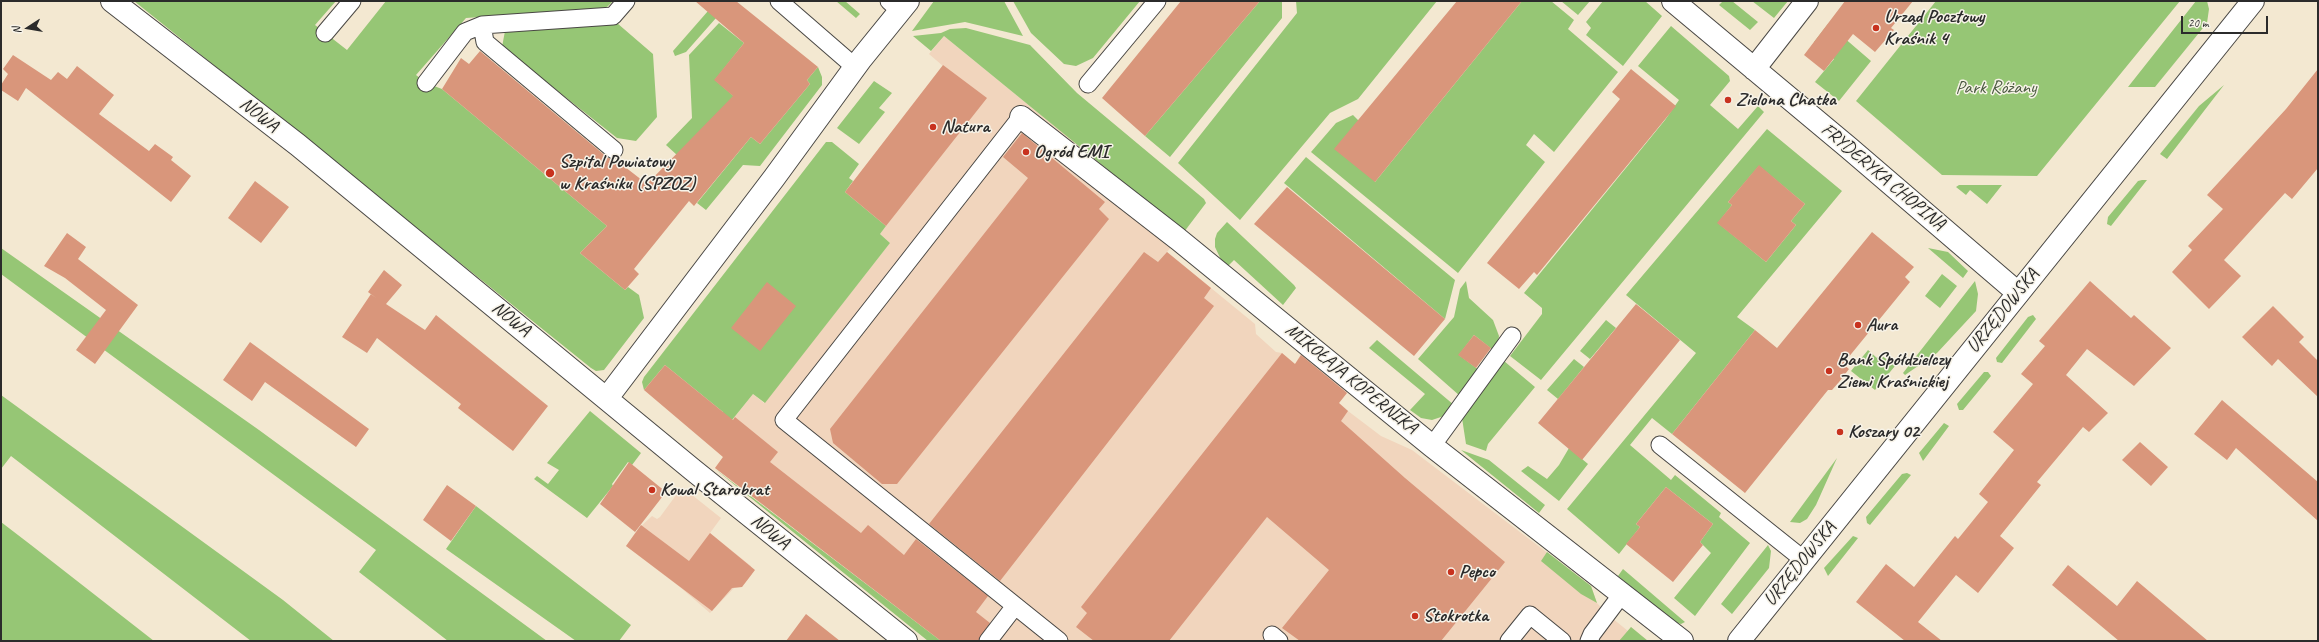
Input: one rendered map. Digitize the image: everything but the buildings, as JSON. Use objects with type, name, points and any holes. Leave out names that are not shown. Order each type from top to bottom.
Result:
[{"type":"street","name":"NOWA","points":[[112,1],[298,145],[698,474],[906,641]]},
{"type":"street","name":"FRYDERYKA CHOPINA","points":[[1672,1],[2018,294]]},
{"type":"street","points":[[1754,69],[1807,1]]},
{"type":"street","name":"URZĘDOWSKA","points":[[1739,641],[2253,1]]},
{"type":"street","points":[[607,398],[774,178],[899,4]]},
{"type":"street","name":"MIKOŁAJA KOPERNIKA","points":[[1021,116],[1178,239],[1432,446],[1682,641]]},
{"type":"lane","points":[[325,33],[352,1]]},
{"type":"lane","points":[[426,83],[465,32],[482,25],[613,16],[626,1]]},
{"type":"lane","points":[[779,1],[855,67]]},
{"type":"lane","points":[[1088,84],[1157,1]]},
{"type":"lane","points":[[482,25],[485,42],[614,150]]},
{"type":"lane","points":[[1021,116],[784,420],[1059,641]]},
{"type":"lane","points":[[1432,446],[1512,336]]},
{"type":"lane","points":[[1660,445],[1804,560]]},
{"type":"lane","points":[[1589,641],[1592,634],[1622,594]]},
{"type":"lane","points":[[988,641],[1015,606]]},
{"type":"lane","points":[[1509,641],[1530,615],[1562,641]]},
{"type":"shaded area","points":[[944,36],[1184,232],[1167,252],[1255,324],[1256,334],[1276,352],[1282,353],[1295,364],[1301,354],[1348,391],[1339,403],[1348,411],[1381,436],[1412,450],[1591,586],[1597,603],[1607,614],[1628,631],[1631,627],[1648,641],[941,641],[715,468],[723,457],[711,446],[753,394],[764,403],[890,243],[880,234],[886,226],[845,192],[943,66],[929,54]]},
{"type":"shaded area","points":[[682,487],[721,518],[710,533],[751,566],[752,574],[742,587],[734,588],[710,613],[681,588],[626,546],[638,529],[652,516],[657,519],[660,517]]},
{"type":"green space","points":[[134,1],[336,1],[315,25],[347,50],[386,1],[613,1],[606,8],[466,18],[416,75],[426,83],[442,89],[607,226],[580,253],[625,290],[628,287],[639,295],[644,318],[604,370],[596,371],[591,368]]},
{"type":"green space","points":[[731,1],[686,52],[675,56],[673,51],[708,11]]},
{"type":"green space","points":[[836,1],[845,1],[860,14],[856,18]]},
{"type":"green space","points":[[934,1],[1004,1],[1023,36],[965,22],[912,31]]},
{"type":"green space","points":[[1013,1],[1140,1],[1093,58],[1076,66],[1064,64],[1031,33]]},
{"type":"green space","points":[[1260,1],[1282,1],[1282,18],[1170,157],[1145,136]]},
{"type":"green space","points":[[1296,1],[1437,1],[1358,99],[1330,113],[1240,220],[1178,163],[1297,13]]},
{"type":"green space","points":[[1522,1],[1551,1],[1574,20],[1568,29],[1618,72],[1554,152],[1534,134],[1526,145],[1545,162],[1458,273],[1311,152],[1336,123],[1353,115],[1358,120],[1375,182]]},
{"type":"green space","points":[[1561,1],[1590,1],[1578,15]]},
{"type":"green space","points":[[1603,1],[1645,1],[1662,16],[1623,66],[1586,35],[1591,28],[1586,22]]},
{"type":"green space","points":[[1723,1],[1732,1],[1758,22],[1750,30],[1719,5]]},
{"type":"green space","points":[[1752,1],[1766,2],[1788,1],[1774,18]]},
{"type":"green space","name":"Park Różany","points":[[1936,1],[2180,1],[2037,176],[1942,175],[1856,101]]},
{"type":"green space","points":[[2196,1],[2207,1],[2209,9],[2207,23],[2155,87],[2128,87]]},
{"type":"green space","points":[[617,23],[653,54],[657,117],[636,141],[617,138],[502,47],[505,31]]},
{"type":"green space","points":[[719,23],[744,43],[715,80],[752,112],[677,155],[666,145],[692,118],[689,55]]},
{"type":"green space","points":[[1828,24],[1871,61],[1839,101],[1815,82],[1834,59],[1814,42]]},
{"type":"green space","points":[[1671,26],[1729,76],[1730,81],[1710,105],[1738,129],[1758,106],[1764,112],[1541,380],[1510,356],[1542,314],[1542,308],[1524,293],[1665,120],[1679,100],[1638,66]]},
{"type":"green space","points":[[966,28],[1030,45],[1077,93],[1204,199],[1206,203],[1184,232],[944,36],[931,51],[913,36],[941,33],[950,29]]},
{"type":"green space","points":[[818,67],[822,77],[822,85],[760,166],[743,165],[706,210],[697,203],[751,137],[760,144],[810,84],[807,80]]},
{"type":"green space","points":[[874,81],[892,93],[879,108],[885,112],[859,144],[837,128]]},
{"type":"green space","points":[[2224,85],[2167,159],[2160,154],[2199,106]]},
{"type":"green space","points":[[1767,129],[1842,191],[1737,317],[1755,330],[1672,434],[1652,418],[1630,445],[1671,480],[1675,475],[1721,513],[1719,517],[1750,543],[1695,616],[1674,598],[1711,553],[1700,542],[1713,524],[1666,487],[1636,524],[1640,527],[1619,554],[1567,509],[1696,353],[1626,295]],"holes":[[[1759,166],[1805,204],[1791,221],[1796,225],[1766,262],[1718,223],[1732,205],[1728,202]]]},
{"type":"green space","points":[[826,142],[832,142],[859,164],[849,178],[853,181],[845,192],[886,226],[880,234],[890,243],[765,403],[753,394],[711,446],[723,412],[665,365],[644,390],[642,382],[644,377]]},
{"type":"green space","points":[[1306,157],[1455,280],[1445,319],[1284,183]]},
{"type":"green space","points":[[2147,180],[2111,226],[2107,224],[2108,217],[2138,181]]},
{"type":"green space","points":[[1959,185],[2002,185],[1987,204],[1970,190],[1966,195],[1956,187]]},
{"type":"green space","points":[[1227,222],[1294,285],[1296,288],[1283,305],[1234,260],[1228,266],[1224,266],[1215,247],[1215,239],[1217,233]]},
{"type":"green space","points":[[1,248],[259,430],[547,641],[448,641],[359,572],[376,550],[1,274]]},
{"type":"green space","points":[[1928,248],[1948,252],[1968,271],[1963,278]]},
{"type":"green space","points":[[1942,274],[1957,286],[1940,308],[1925,296]]},
{"type":"green space","points":[[1466,281],[1469,298],[1493,320],[1499,336],[1498,343],[1493,350],[1474,335],[1459,355],[1479,370],[1460,396],[1418,359],[1454,317],[1460,289]]},
{"type":"green space","points":[[1975,281],[1978,294],[1976,311],[1937,353],[1905,375],[1903,373]]},
{"type":"green space","points":[[2033,315],[2036,319],[2002,363],[1997,362],[1996,358],[2028,317]]},
{"type":"green space","points":[[1606,320],[1616,328],[1590,359],[1580,351]]},
{"type":"green space","points":[[1377,340],[1454,405],[1444,416],[1432,420],[1421,418],[1410,410],[1425,394],[1369,348]]},
{"type":"green space","points":[[1868,350],[1877,358],[1880,354],[1895,366],[1875,390],[1851,371]]},
{"type":"green space","points":[[1574,359],[1584,367],[1558,399],[1547,390]]},
{"type":"green space","points":[[1504,361],[1535,387],[1488,444],[1486,451],[1466,444],[1462,418]]},
{"type":"green space","points":[[1984,372],[1988,372],[1991,376],[1963,410],[1959,410],[1957,404]]},
{"type":"green space","points":[[1,395],[283,600],[334,641],[251,641],[11,456],[1,469]]},
{"type":"green space","points":[[590,411],[641,453],[632,465],[628,462],[612,484],[613,486],[587,518],[534,479],[537,476],[548,484],[559,470],[547,463]]},
{"type":"green space","points":[[1944,423],[1949,426],[1923,461],[1919,453]]},
{"type":"green space","points":[[1569,448],[1588,464],[1559,501],[1521,471],[1528,466],[1547,479],[1559,465]]},
{"type":"green space","points":[[1461,450],[1489,460],[1545,505],[1539,513]]},
{"type":"green space","points":[[1837,458],[1816,505],[1807,519],[1800,523],[1790,522]]},
{"type":"green space","points":[[715,469],[941,641],[928,641]]},
{"type":"green space","points":[[1907,473],[1911,475],[1870,525],[1867,523],[1866,517],[1902,474]]},
{"type":"green space","points":[[476,506],[631,625],[619,641],[576,641],[446,549]]},
{"type":"green space","points":[[1,522],[31,545],[154,641],[1,641]]},
{"type":"green space","points":[[1853,536],[1858,538],[1828,576],[1824,568]]},
{"type":"green space","points":[[1768,545],[1771,551],[1769,568],[1732,614],[1721,604]]},
{"type":"green space","points":[[1547,552],[1591,586],[1597,603],[1581,594],[1541,561]]},
{"type":"green space","points":[[1623,569],[1685,622],[1681,624],[1674,622],[1618,576]]},
{"type":"green space","points":[[1631,627],[1648,641],[1619,641]]},
{"type":"place","name":"Urząd Pocztowy Kraśnik 4","points":[[1876,28]]},
{"type":"place","name":"Zielona Chatka","points":[[1728,100]]},
{"type":"place","name":"Natura","points":[[933,127]]},
{"type":"place","name":"Ogród EMI","points":[[1026,152]]},
{"type":"place","name":"Szpital Powiatowy w Kraśniku (SPZOZ)","points":[[550,173]]},
{"type":"place","name":"Aura","points":[[1858,325]]},
{"type":"place","name":"Bank Spółdzielczy Ziemi Kraśnickiej","points":[[1829,371]]},
{"type":"place","name":"Koszary 02","points":[[1840,432]]},
{"type":"place","name":"Kowal Starobrat","points":[[652,490]]},
{"type":"place","name":"Pepco","points":[[1451,572]]},
{"type":"place","name":"Stokrotka","points":[[1415,616]]}]
